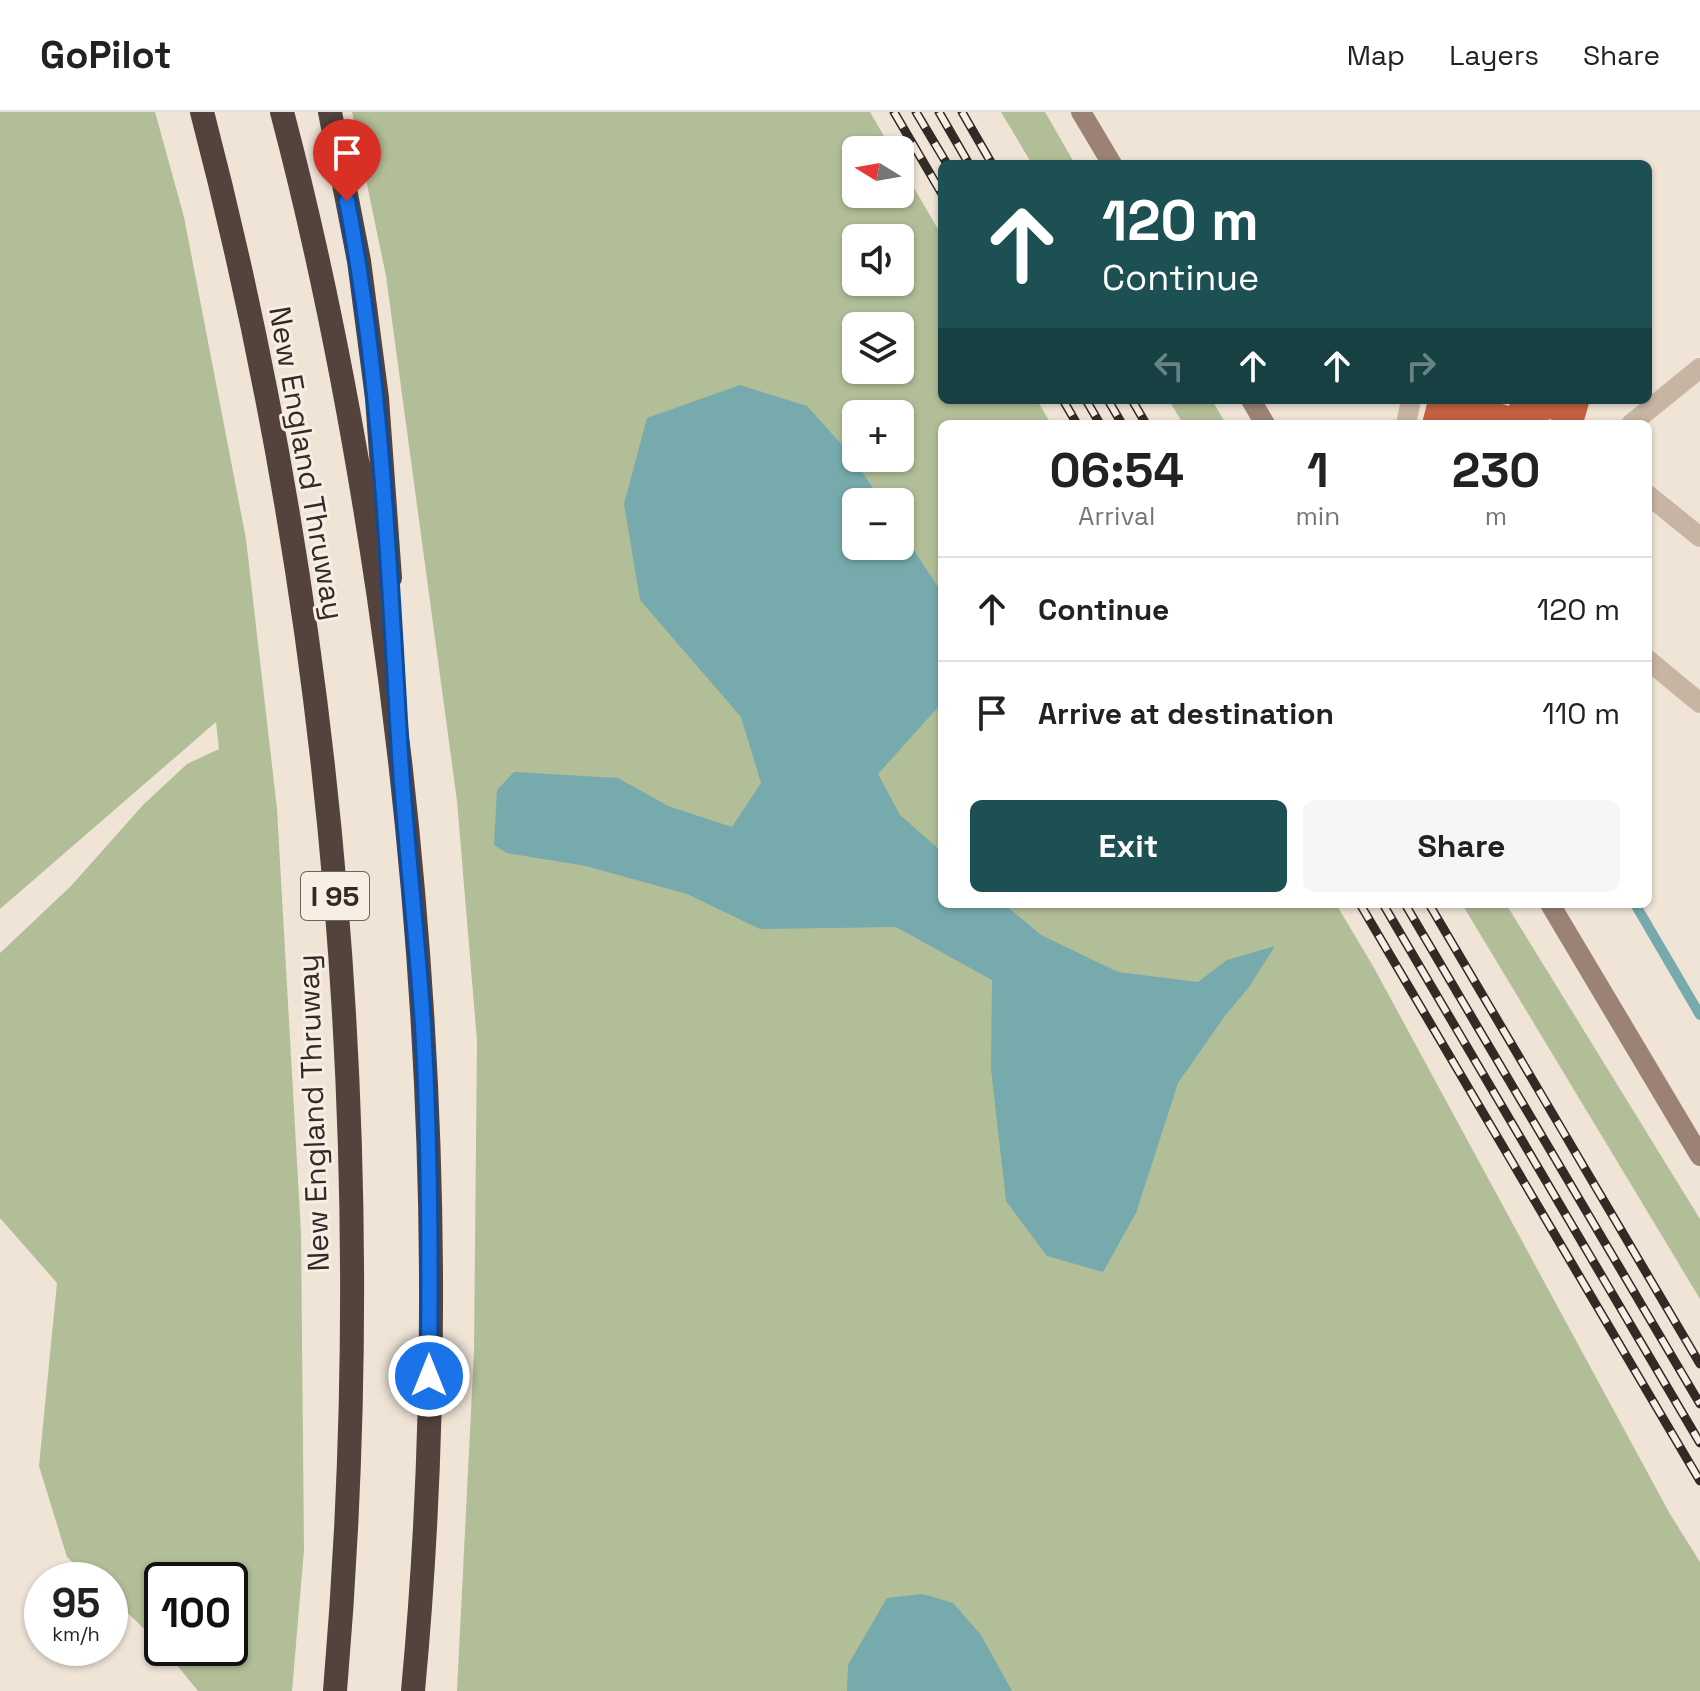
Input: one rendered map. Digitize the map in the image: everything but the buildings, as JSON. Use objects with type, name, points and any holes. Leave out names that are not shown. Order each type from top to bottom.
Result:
[{"type":"highway","name":"New England Thruway","points":[[202,112],[242,284],[284,500],[321,750],[333,874],[349,1124],[352,1252],[347,1502],[335,1691]]},
{"type":"highway","name":"New England Thruway","points":[[282,112],[320,275],[350,426],[378,597],[402,776],[415,904],[423,1030],[430,1282],[425,1522],[413,1691]]},
{"type":"highway","points":[[330,112],[359,261],[377,398],[402,776]]},
{"type":"street","points":[[1081,112],[1110,160]]},
{"type":"street","points":[[1636,420],[1700,368]]},
{"type":"street","points":[[1652,498],[1700,537]]},
{"type":"street","points":[[1652,663],[1700,703]]},
{"type":"street","points":[[1552,908],[1700,1156]]},
{"type":"green space","points":[[0,112],[155,112],[184,217],[246,539],[277,809],[301,1233],[304,1550],[292,1691],[198,1691],[178,1666],[248,1666],[248,1562],[144,1562],[144,1629],[128,1613],[128,1562],[72,1562],[67,1557],[39,1466],[57,1283],[0,1218],[0,953],[71,886],[143,805],[187,764],[219,749],[216,722],[0,909]]},
{"type":"green space","points":[[352,112],[870,112],[884,136],[842,136],[842,208],[914,208],[914,188],[938,229],[938,404],[1039,404],[1049,420],[938,420],[938,908],[1338,908],[1373,966],[1670,1514],[1700,1562],[1700,1691],[457,1691],[474,1351],[477,1041],[457,801],[386,276]]},
{"type":"green space","points":[[1001,112],[1045,112],[1073,160],[1030,160]]},
{"type":"green space","points":[[1171,404],[1214,404],[1224,420],[1181,420]]},
{"type":"green space","points":[[1464,908],[1508,908],[1700,1219],[1700,1299]]},
{"type":"water","points":[[740,385],[807,406],[842,445],[842,472],[862,472],[873,488],[842,488],[842,560],[914,560],[914,550],[938,587],[938,707],[878,774],[900,815],[938,848],[938,908],[1009,908],[1041,935],[1118,972],[1198,982],[1227,960],[1275,946],[1249,987],[1178,1083],[1136,1213],[1103,1272],[1047,1256],[1006,1201],[991,1069],[992,980],[896,927],[760,929],[687,894],[586,866],[507,853],[494,845],[497,790],[514,772],[618,778],[668,806],[732,827],[761,783],[741,717],[640,600],[624,504],[647,418]]},
{"type":"water","points":[[923,1594],[953,1603],[981,1635],[1012,1691],[847,1691],[848,1665],[887,1598]]},
{"type":"waterway","points":[[1637,908],[1700,1015]]},
{"type":"railway","points":[[894,112],[938,187]]},
{"type":"railway","points":[[916,112],[945,160]]},
{"type":"railway","points":[[939,112],[967,160]]},
{"type":"railway","points":[[962,112],[990,160]]},
{"type":"railway","points":[[1065,404],[1075,420]]},
{"type":"railway","points":[[1088,404],[1098,420]]},
{"type":"railway","points":[[1110,404],[1120,420]]},
{"type":"railway","points":[[1134,404],[1144,420]]},
{"type":"railway","points":[[1362,908],[1700,1481]]},
{"type":"railway","points":[[1385,908],[1700,1443]]},
{"type":"railway","points":[[1407,908],[1700,1404]]},
{"type":"railway","points":[[1431,908],[1700,1364]]},
{"type":"route","points":[[347,201],[359,261],[377,398],[402,776],[415,904],[428,1156],[429,1376]]}]
